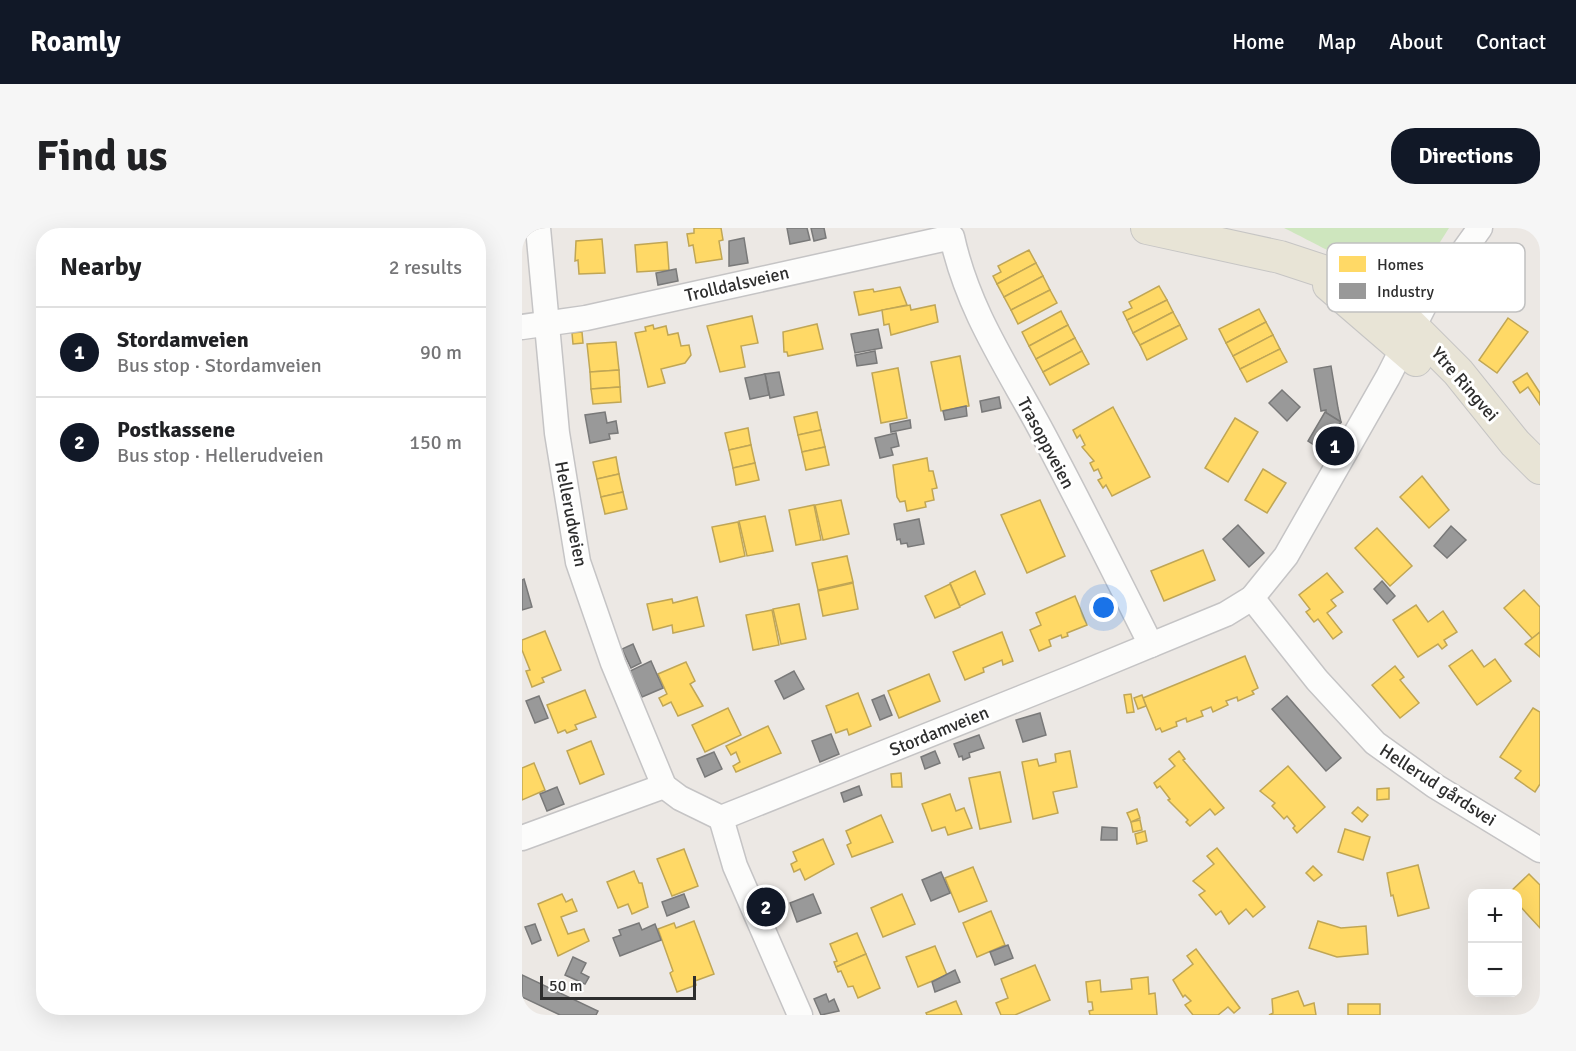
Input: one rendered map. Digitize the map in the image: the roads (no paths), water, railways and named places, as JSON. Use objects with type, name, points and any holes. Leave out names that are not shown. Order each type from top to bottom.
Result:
[{"type":"main road","points":[[1147,228],[1264,252],[1313,269],[1327,279]]},
{"type":"main road","points":[[1372,312],[1407,337]]},
{"type":"main road","name":"Ytre Ringvei","points":[[1407,337],[1458,372],[1515,443],[1540,468]]},
{"type":"street","name":"Hellerudveien","points":[[538,228],[562,472],[578,562],[613,663],[664,786]]},
{"type":"street","name":"Stordamveien","points":[[1469,243],[1480,228]]},
{"type":"street","name":"Trolldalsveien","points":[[522,327],[547,325],[952,237]]},
{"type":"street","name":"Trasoppveien","points":[[952,237],[965,285],[987,337],[1040,429],[1151,645]]},
{"type":"street","name":"Stordamveien","points":[[721,818],[1226,614],[1252,598],[1286,556],[1388,377],[1421,312]]},
{"type":"street","name":"Hellerud gårdsvei","points":[[1252,598],[1317,680],[1375,743],[1435,786],[1540,850]]},
{"type":"street","points":[[522,838],[664,786],[680,798],[721,818],[732,858],[800,1015]]},
{"type":"place","name":"Stordamveien","points":[[1335,446]]},
{"type":"place","name":"Postkassene","points":[[766,907]]}]
